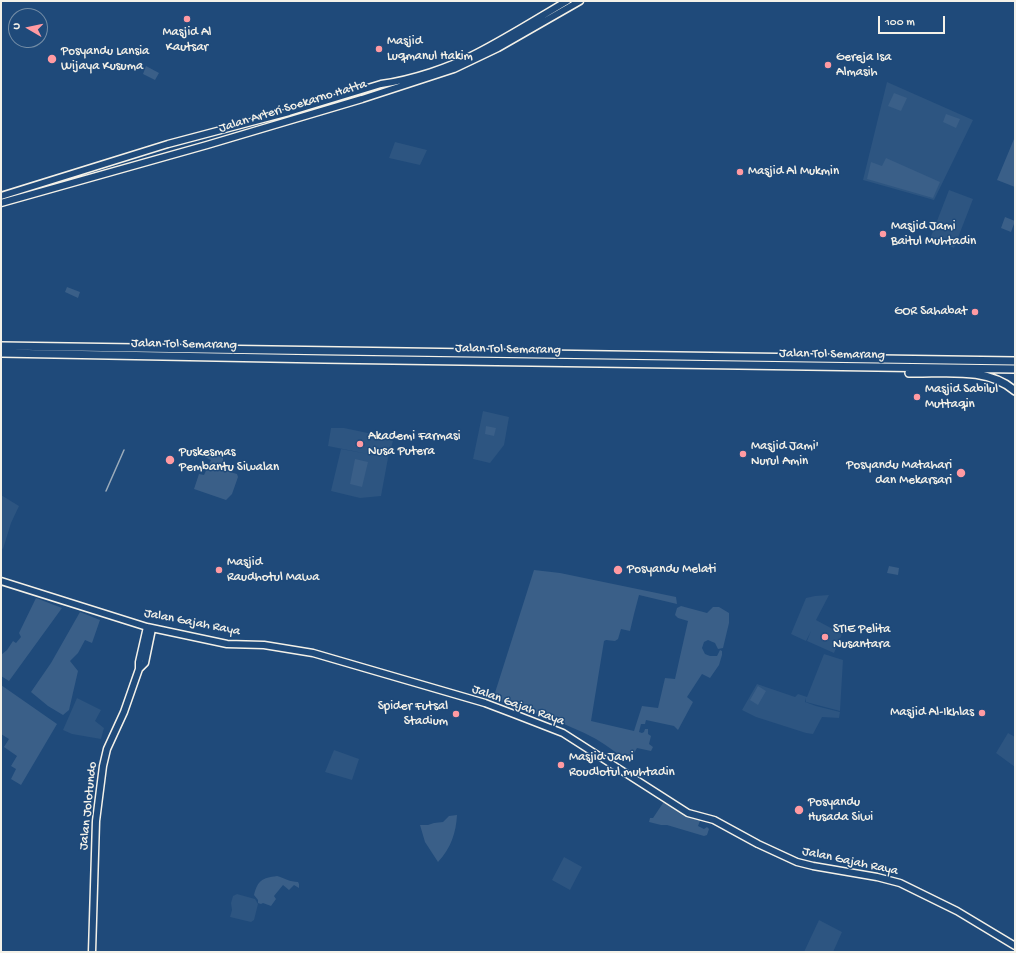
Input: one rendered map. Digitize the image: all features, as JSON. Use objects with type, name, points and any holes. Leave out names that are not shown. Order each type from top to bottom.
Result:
[{"type":"highway","name":"Jalan Tol Semarang","points":[[1,346],[1015,361]]},
{"type":"highway","name":"Jalan Tol Semarang","points":[[1,353],[478,362],[1015,369]]},
{"type":"highway","points":[[870,368],[905,372],[971,374],[984,376],[1002,382],[1015,391]]},
{"type":"main road","name":"Jalan Arteri Soekarno Hatta","points":[[1,196],[168,144],[289,112],[381,84],[439,69],[477,53],[568,1]]},
{"type":"main road","name":"Jalan Arteri Soekarno Hatta","points":[[1,203],[200,147],[362,99],[454,69],[498,48],[580,1]]},
{"type":"main road","name":"Jalan Gajah Raya","points":[[1,581],[150,628],[227,644],[264,645],[313,653],[485,703],[543,724],[563,733],[684,811],[714,820],[758,844],[797,862],[877,877],[900,883],[957,911],[1015,946]]},
{"type":"main road","name":"Jalan Jolotundo","points":[[92,952],[96,821],[103,766],[107,749],[124,712],[139,669],[145,663],[150,628]]},
{"type":"shaded area","points":[[72,61],[82,66],[80,71],[70,67]]},
{"type":"shaded area","points":[[146,66],[159,73],[155,80],[143,74]]},
{"type":"shaded area","points":[[887,82],[973,120],[934,200],[863,180]]},
{"type":"shaded area","points":[[894,93],[907,98],[901,111],[888,106]]},
{"type":"shaded area","points":[[946,114],[960,119],[956,128],[943,122]]},
{"type":"shaded area","points":[[1015,139],[1015,187],[997,180]]},
{"type":"shaded area","points":[[395,142],[427,150],[420,165],[389,158]]},
{"type":"shaded area","points":[[886,158],[940,182],[933,198],[867,179],[871,162],[882,166]]},
{"type":"shaded area","points":[[949,190],[973,199],[954,248],[930,239]]},
{"type":"shaded area","points":[[1005,217],[1015,221],[1011,232],[1001,228]]},
{"type":"shaded area","points":[[67,287],[80,292],[78,298],[65,292]]},
{"type":"shaded area","points":[[483,411],[509,417],[504,445],[490,463],[473,459]]},
{"type":"shaded area","points":[[486,426],[496,428],[494,436],[485,434]]},
{"type":"shaded area","points":[[331,428],[344,428],[382,436],[393,441],[388,458],[381,496],[360,498],[331,491],[341,449],[368,454],[328,446]]},
{"type":"shaded area","points":[[211,451],[223,456],[223,470],[237,474],[238,477],[232,494],[226,500],[194,489],[199,474],[204,475],[211,460],[205,457]]},
{"type":"shaded area","points":[[355,459],[368,462],[362,487],[350,484]]},
{"type":"shaded area","points":[[1,495],[19,506],[11,523],[3,549],[1,548]]},
{"type":"shaded area","points":[[889,566],[899,568],[898,575],[887,573]]},
{"type":"shaded area","points":[[534,570],[560,573],[676,597],[677,604],[639,595],[630,631],[621,629],[618,639],[615,641],[604,641],[591,721],[634,731],[642,706],[658,708],[665,678],[675,679],[688,621],[678,618],[675,615],[677,608],[681,606],[707,613],[713,607],[719,607],[729,613],[729,623],[723,648],[718,649],[715,643],[708,640],[704,642],[702,648],[705,654],[710,656],[717,656],[720,650],[722,651],[719,665],[710,678],[702,674],[687,697],[693,702],[678,730],[674,726],[646,720],[645,724],[641,724],[639,732],[642,733],[645,729],[648,729],[648,734],[651,736],[649,744],[653,747],[651,751],[637,748],[629,762],[613,750],[584,733],[546,717],[493,699]]},
{"type":"shaded area","points":[[829,595],[816,620],[842,634],[834,653],[807,641],[811,631],[806,641],[791,634],[806,598]]},
{"type":"shaded area","points":[[36,598],[62,608],[9,681],[1,676],[1,655],[7,650],[13,641],[16,643],[21,637],[19,633]]},
{"type":"shaded area","points":[[80,612],[100,620],[92,643],[85,640],[78,653],[70,661],[78,671],[69,710],[63,715],[48,706],[31,692],[51,663]]},
{"type":"shaded area","points":[[824,654],[843,660],[840,711],[806,702],[806,698],[805,702],[840,712],[839,718],[822,717],[813,734],[756,717],[742,710],[757,684],[795,697],[798,694],[807,697]]},
{"type":"shaded area","points":[[1,685],[57,724],[21,785],[11,779],[16,769],[11,766],[17,756],[4,747],[9,739],[1,734]]},
{"type":"shaded area","points":[[758,686],[766,691],[758,705],[750,700]]},
{"type":"shaded area","points":[[77,698],[101,710],[95,721],[104,728],[101,739],[72,734],[63,730]]},
{"type":"shaded area","points":[[1008,733],[1015,737],[1015,767],[996,753]]},
{"type":"shaded area","points":[[334,750],[359,759],[352,780],[325,772]]},
{"type":"shaded area","points":[[663,803],[669,803],[702,817],[703,821],[700,821],[698,826],[704,829],[707,827],[709,829],[707,835],[704,836],[667,825],[649,822],[650,818],[653,818]]},
{"type":"shaded area","points":[[457,815],[452,840],[443,857],[438,862],[425,842],[420,825],[443,822],[449,816]]},
{"type":"shaded area","points":[[564,857],[582,867],[570,890],[552,880]]},
{"type":"shaded area","points":[[277,876],[290,881],[298,882],[299,888],[294,885],[289,890],[283,885],[274,896],[276,899],[271,906],[258,903],[258,900],[254,895],[259,883],[264,879]]},
{"type":"shaded area","points":[[237,894],[255,899],[258,904],[254,920],[251,922],[230,917],[233,896]]},
{"type":"shaded area","points":[[819,920],[842,932],[833,952],[804,952]]},
{"type":"waterway","points":[[106,491],[124,450]]},
{"type":"place","name":"Masjid Al Kautsar","points":[[187,19]]},
{"type":"place","name":"Masjid Luqmanul Hakim","points":[[379,49]]},
{"type":"place","name":"Posyandu Lansia Wijaya Kusuma","points":[[52,59]]},
{"type":"place","name":"Gereja Isa Almasih","points":[[828,65]]},
{"type":"place","name":"Masjid Al Mukmin","points":[[740,172]]},
{"type":"place","name":"Masjid Jami Baitul Muhtadin","points":[[883,234]]},
{"type":"place","name":"GOR Sahabat","points":[[975,312]]},
{"type":"place","name":"Masjid Sabilul Muttaqin","points":[[917,397]]},
{"type":"place","name":"Akademi Farmasi Nusa Putera","points":[[360,444]]},
{"type":"place","name":"Masjid Jami' Nurul Amin","points":[[743,454]]},
{"type":"place","name":"Puskesmas Pembantu Siwalan","points":[[170,460]]},
{"type":"place","name":"Posyandu Matahari dan Mekarsari","points":[[961,473]]},
{"type":"place","name":"Masjid Raudhotul Mawa","points":[[219,570]]},
{"type":"place","name":"Posyandu Melati","points":[[618,570]]},
{"type":"place","name":"STIE Pelita Nusantara","points":[[825,637]]},
{"type":"place","name":"Masjid Al-Ikhlas","points":[[982,713]]},
{"type":"place","name":"Spider Futsal Stadium","points":[[456,714]]},
{"type":"place","name":"Masjid Jami Roudlotul muhtadin","points":[[561,765]]},
{"type":"place","name":"Posyandu Husada Siwi","points":[[799,810]]}]
